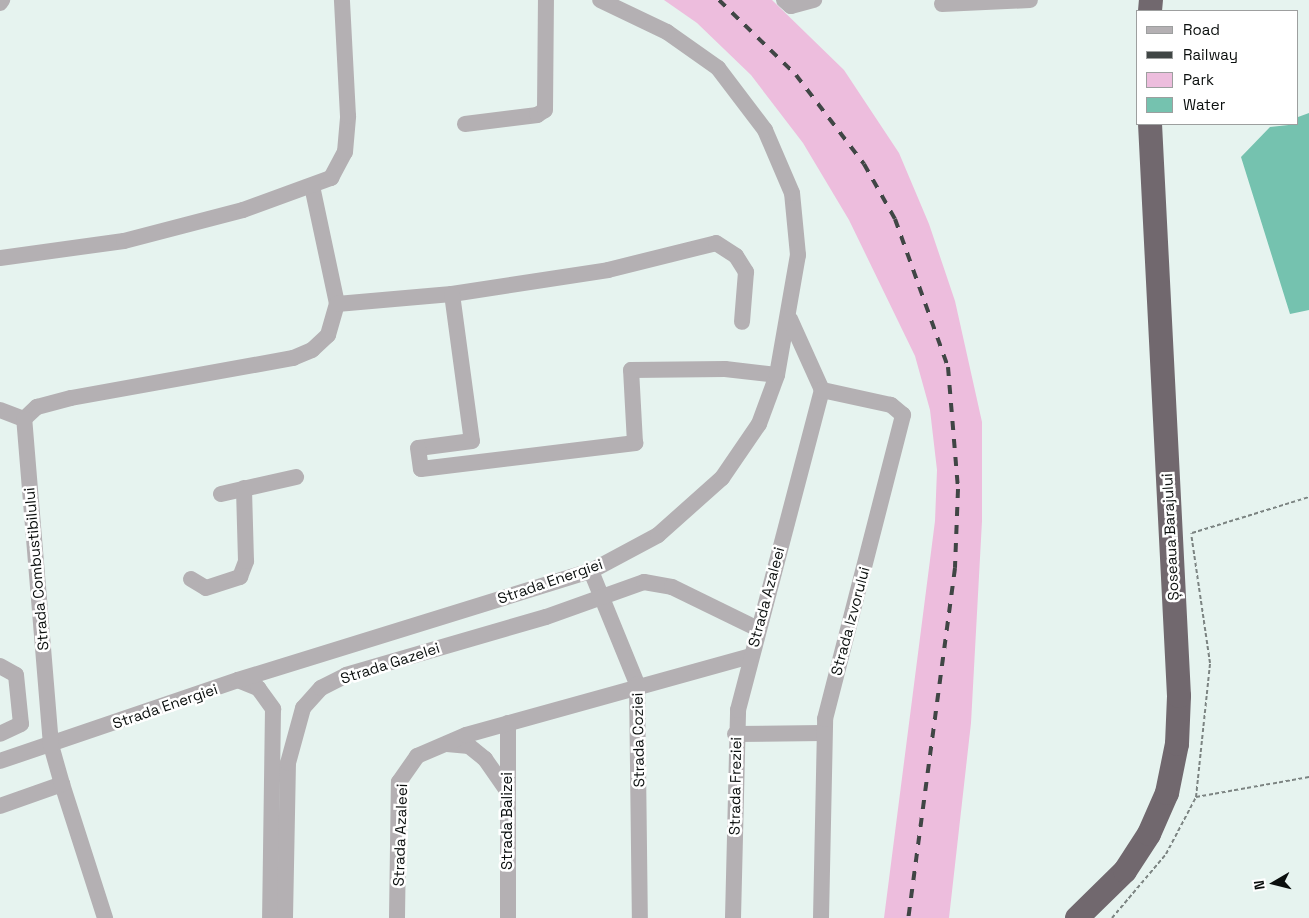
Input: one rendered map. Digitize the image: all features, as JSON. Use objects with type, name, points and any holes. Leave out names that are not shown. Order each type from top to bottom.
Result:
[{"type":"highway","name":"Șoseaua Barajului","points":[[1077,918],[1125,871],[1167,792],[1177,744],[1179,696],[1150,125]]},
{"type":"street","points":[[0,258],[124,241],[312,186],[331,178],[344,152],[348,116],[342,0]]},
{"type":"street","points":[[465,124],[537,115],[545,110],[546,0]]},
{"type":"street","name":"Strada Energiei","points":[[0,762],[238,680],[591,571],[658,535],[722,478],[759,424],[777,375],[790,319],[798,255],[792,193],[765,130],[718,68],[667,32],[600,0]]},
{"type":"street","points":[[784,0],[796,6],[814,0]]},
{"type":"street","points":[[942,4],[1030,0]]},
{"type":"street","points":[[0,410],[24,419],[37,407],[71,398],[293,358],[312,350],[328,335],[337,304],[312,186]]},
{"type":"street","points":[[337,304],[452,294],[608,270],[716,242],[736,256],[746,272],[742,322]]},
{"type":"street","points":[[452,294],[472,441],[418,448],[420,469],[635,443],[632,370],[725,369],[777,375]]},
{"type":"street","points":[[790,319],[822,390]]},
{"type":"street","name":"Strada Azaleei","points":[[397,918],[399,782],[416,756],[442,744],[637,684],[717,662],[750,656],[822,390]]},
{"type":"street","name":"Strada Izvorului","points":[[821,918],[823,733],[903,415],[891,405],[822,390]]},
{"type":"street","name":"Strada Combustibilului","points":[[24,419],[51,745],[101,917]]},
{"type":"street","points":[[221,494],[296,477]]},
{"type":"street","points":[[191,579],[206,588],[240,577],[246,560],[244,488]]},
{"type":"street","name":"Strada Coziei","points":[[591,571],[637,684],[640,918]]},
{"type":"street","name":"Strada Gazelei","points":[[285,918],[288,763],[303,708],[321,688],[346,675],[603,598],[636,584],[662,583],[758,628]]},
{"type":"street","name":"Strada Freziei","points":[[733,918],[735,734],[738,710],[750,656]]},
{"type":"street","points":[[717,662],[732,671],[738,710]]},
{"type":"street","points":[[0,666],[16,675],[21,724],[0,734]]},
{"type":"street","points":[[238,680],[258,688],[273,709],[270,918]]},
{"type":"street","name":"Strada Balizei","points":[[508,723],[506,789],[508,918]]},
{"type":"street","points":[[735,734],[823,733]]},
{"type":"street","name":"Strada Azaleei","points":[[442,744],[469,746],[485,759],[506,789]]},
{"type":"street","points":[[0,806],[62,784]]},
{"type":"path","points":[[1170,539],[1309,497]]},
{"type":"path","points":[[1196,797],[1309,777]]},
{"type":"green space","points":[[664,0],[772,0],[844,70],[899,153],[929,224],[955,301],[982,422],[982,521],[971,723],[949,918],[884,918],[935,521],[937,470],[930,410],[915,356],[849,220],[803,143],[751,75],[697,23]]},
{"type":"water","points":[[1309,113],[1309,310],[1290,314],[1241,157],[1270,127],[1299,125],[1299,117]]},
{"type":"railway","points":[[719,0],[796,75],[864,164],[895,219],[948,367],[958,489],[955,568],[908,918]]}]
